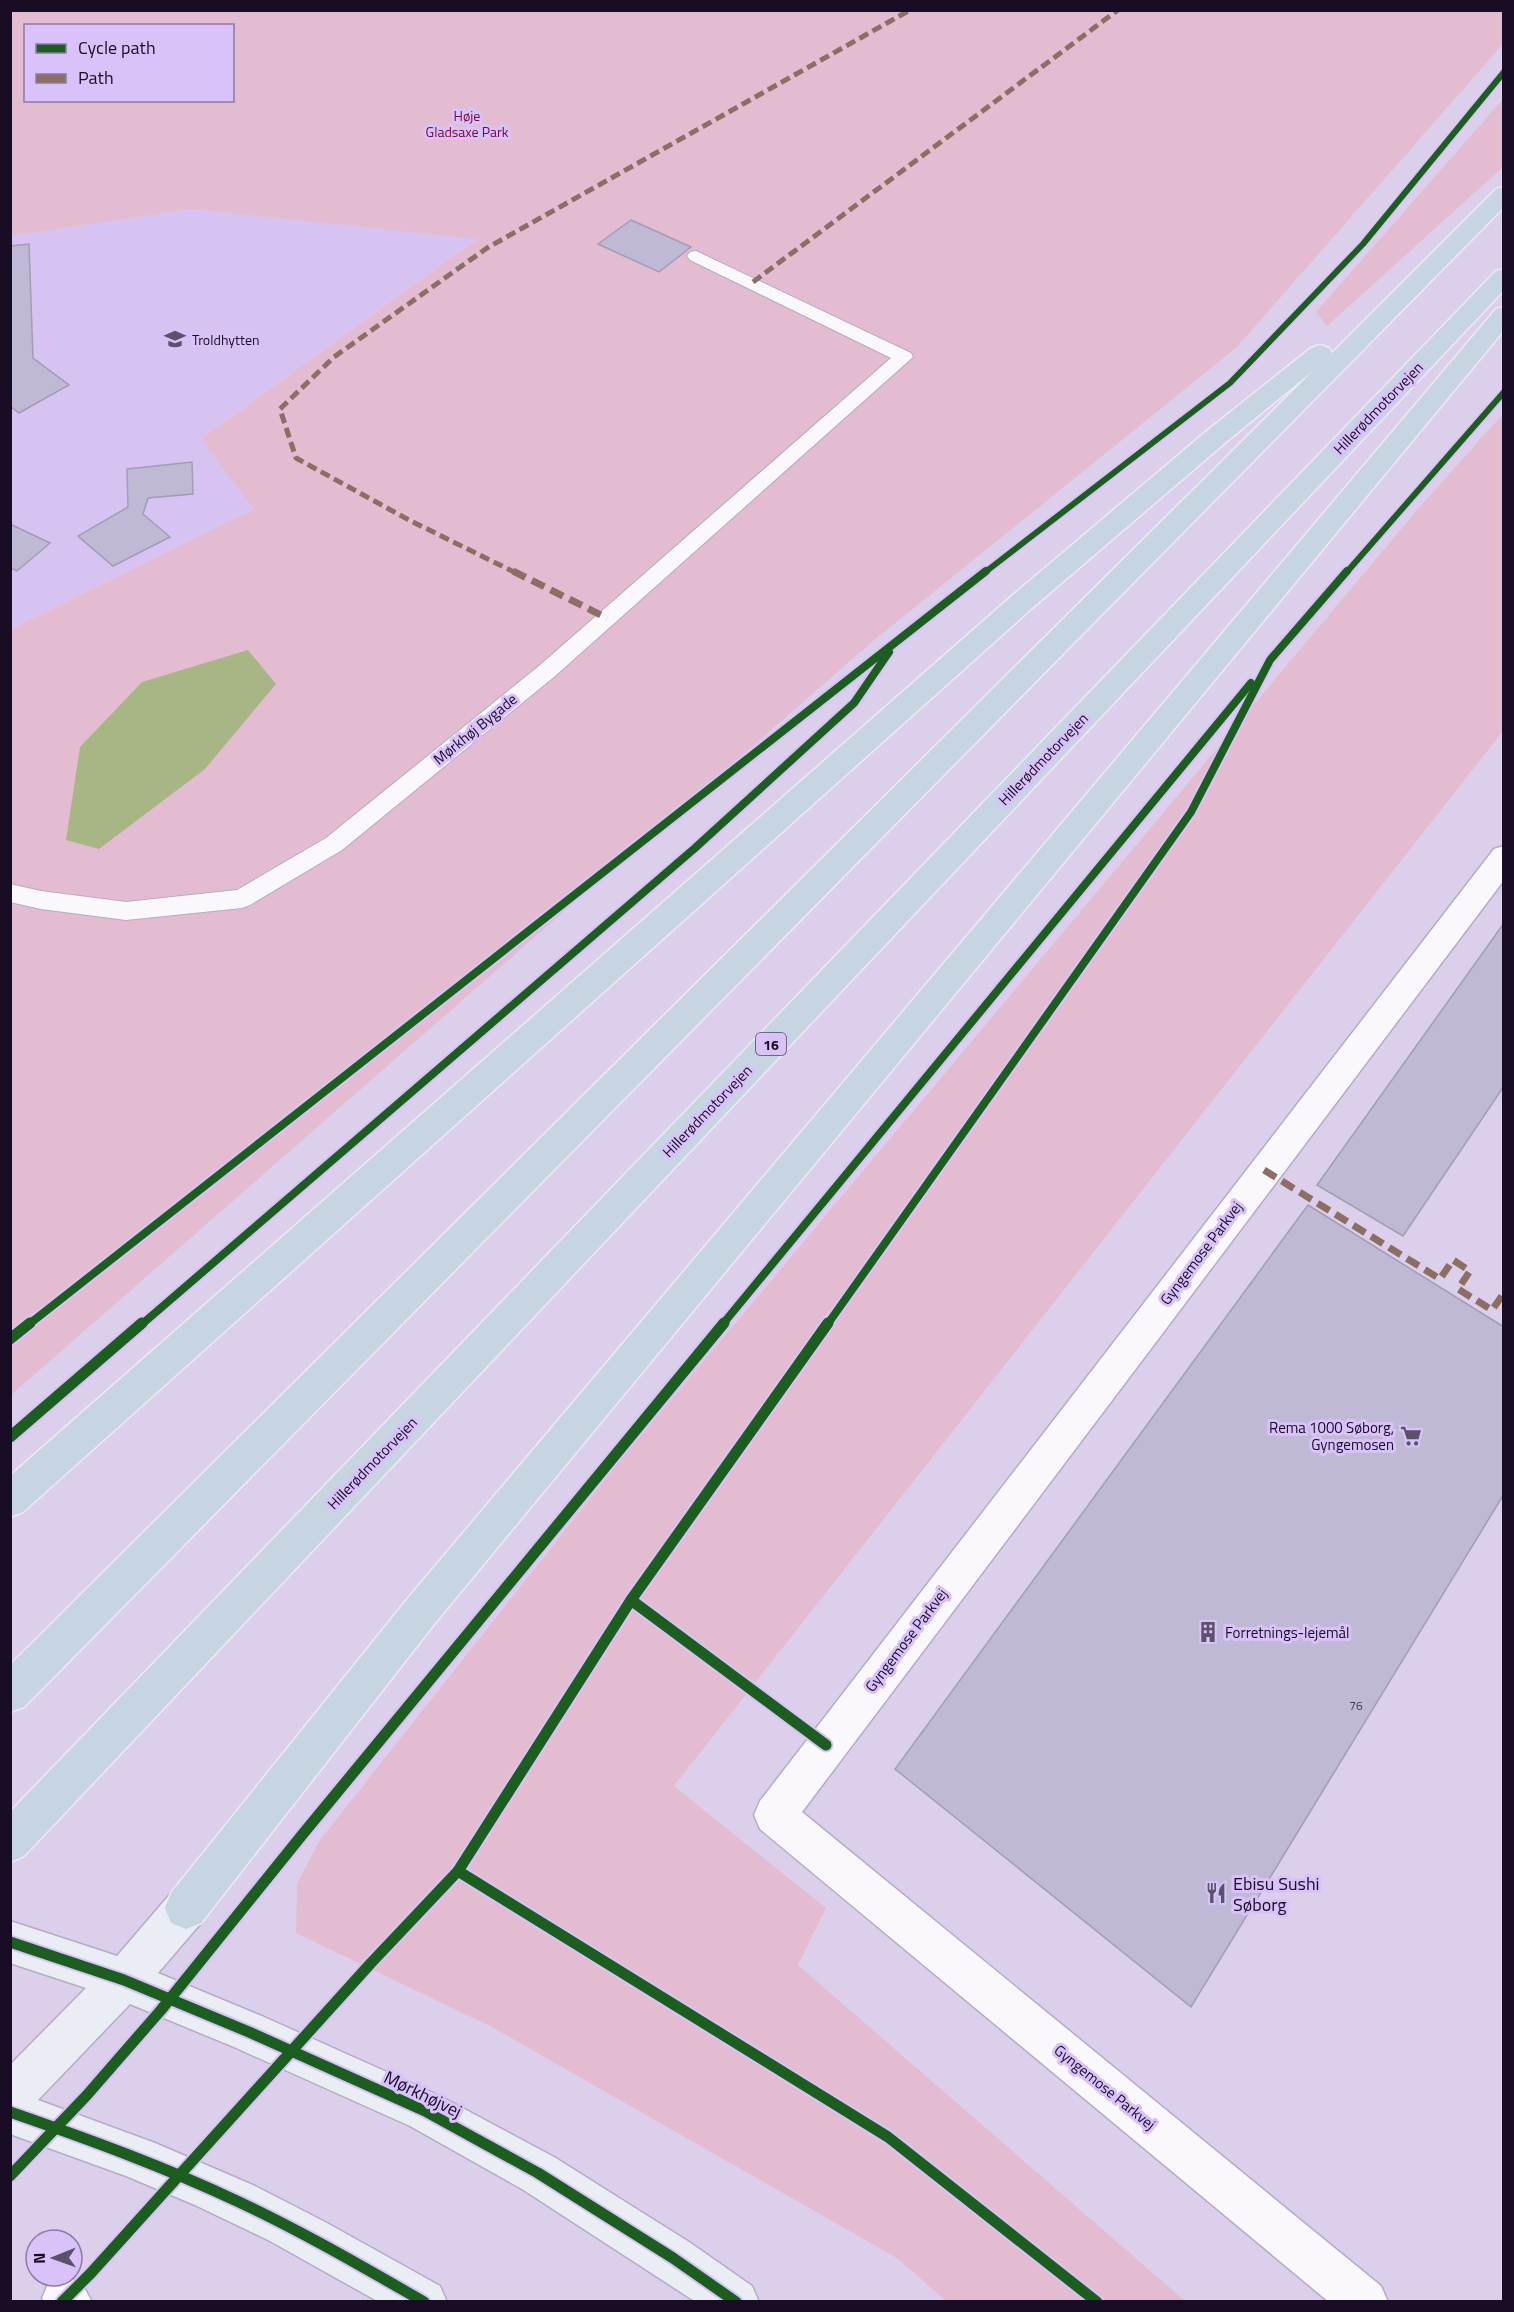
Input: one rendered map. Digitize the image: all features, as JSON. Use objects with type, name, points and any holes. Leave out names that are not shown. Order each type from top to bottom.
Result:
[{"type":"highway","points":[[10,1693],[1503,194]]},
{"type":"highway","points":[[10,1500],[1022,602],[1217,436],[1448,251]]},
{"type":"highway","name":"Hillerødmotorvejen","points":[[10,1842],[1503,276]]},
{"type":"highway","points":[[186,1908],[422,1610],[1503,314]]},
{"type":"street","name":"Gyngemose Parkvej","points":[[1365,2301],[774,1815],[1503,856]]},
{"type":"street","points":[[10,2097],[124,1980],[186,1908]]},
{"type":"street","name":"Mørkhøjvej","points":[[10,1942],[124,1980],[249,2032],[425,2111],[538,2174],[673,2258],[736,2301]]},
{"type":"street","points":[[10,2112],[126,2153],[239,2202],[350,2259],[424,2301]]},
{"type":"lane","name":"Mørkhøj Bygade","points":[[10,893],[41,900],[126,911],[242,899],[334,844],[538,678],[904,357],[696,256]]},
{"type":"shaded area","name":"Troldhytten","points":[[191,209],[478,238],[201,439],[255,508],[11,629],[11,236]]},
{"type":"shaded area","points":[[248,650],[276,684],[205,769],[99,849],[66,840],[80,747],[142,682]]},
{"type":"green space","name":"Høje Gladsaxe Park","points":[[11,11],[1503,11],[1503,44],[1236,348],[873,641],[11,1395],[11,629],[254,509],[201,439],[477,239],[191,209],[11,236]]},
{"type":"green space","points":[[1503,99],[1503,167],[1327,326],[1316,312]]},
{"type":"green space","points":[[1503,414],[1503,731],[674,1786],[826,1908],[798,1965],[1185,2301],[946,2301],[897,2258],[492,2027],[296,1933],[297,1884],[320,1840],[619,1462],[1417,510]]},
{"type":"building","points":[[631,220],[691,247],[659,272],[598,244]]},
{"type":"building","points":[[29,244],[33,358],[69,385],[19,413],[10,406],[10,246]]},
{"type":"building","points":[[192,462],[193,494],[148,498],[143,514],[170,537],[113,566],[78,536],[128,507],[127,469]]},
{"type":"building","points":[[10,524],[50,543],[17,571],[10,568]]},
{"type":"building","points":[[1504,923],[1504,1086],[1403,1236],[1317,1185]]},
{"type":"building","name":"Forretnings-lejemål","points":[[1308,1205],[1504,1327],[1504,1494],[1191,2007],[895,1769]]},
{"type":"marked path","points":[[607,618],[409,520],[296,458],[280,409],[334,357],[487,248],[910,10]]},
{"type":"marked path","points":[[753,282],[1118,10]]},
{"type":"marked path","points":[[1264,1170],[1440,1279],[1453,1260],[1470,1271],[1458,1289],[1492,1310],[1504,1293]]},
{"type":"cycle path","points":[[10,1339],[899,638],[1230,383],[1363,244],[1504,72]]},
{"type":"cycle path","points":[[62,2302],[91,2273],[371,1963],[458,1871],[631,1600],[1191,812],[1270,660],[1504,392]]},
{"type":"cycle path","points":[[10,1437],[695,848],[854,703],[889,652]]},
{"type":"cycle path","points":[[10,2176],[87,2095],[161,2010],[302,1835],[1251,683]]},
{"type":"cycle path","points":[[631,1600],[826,1745]]},
{"type":"cycle path","points":[[458,1871],[888,2137],[1097,2302]]},
{"type":"cycle path","points":[[10,1942],[124,1980],[249,2032],[425,2111],[538,2173],[673,2258],[736,2302]]},
{"type":"cycle path","points":[[10,2112],[126,2154],[211,2189],[263,2213],[424,2302]]},
{"type":"place","name":"Troldhytten","points":[[175,339]]},
{"type":"place","name":"Rema 1000 Søborg, Gyngemosen","points":[[1411,1436]]},
{"type":"place","name":"Forretnings-lejemål","points":[[1208,1632]]},
{"type":"place","name":"Ebisu Sushi Søborg","points":[[1216,1893]]}]
